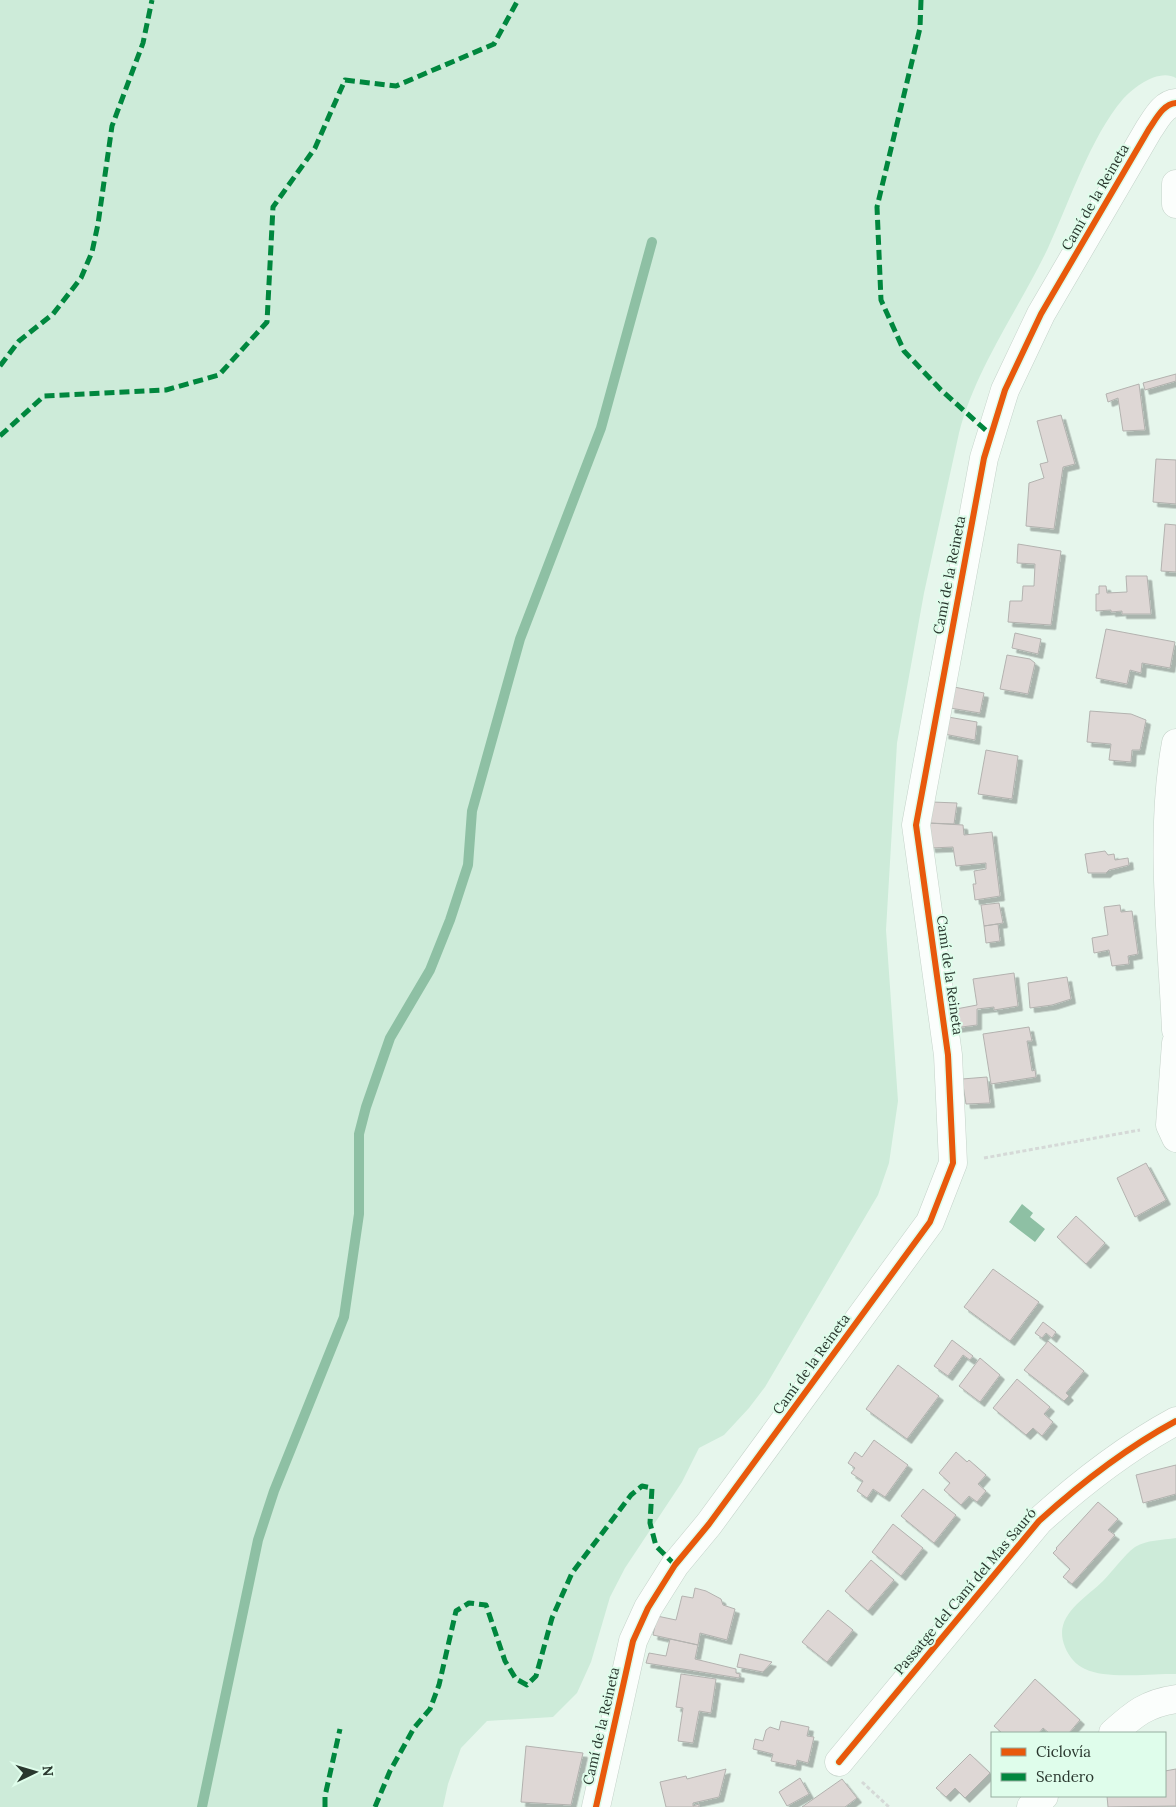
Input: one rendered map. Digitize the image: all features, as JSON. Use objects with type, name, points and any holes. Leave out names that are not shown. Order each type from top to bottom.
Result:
[{"type":"street","name":"Camí de la Reineta","points":[[596,1807],[633,1640],[648,1608],[675,1565],[715,1516],[930,1222],[954,1163],[948,1055],[916,825],[984,458],[1005,390],[1041,314],[1149,128],[1164,108],[1176,103]]},
{"type":"street","points":[[1176,184],[1176,204]]},
{"type":"street","points":[[1176,743],[1170,775],[1167,819],[1176,1030]]},
{"type":"street","points":[[1173,1132],[1171,1093],[1176,1043]]},
{"type":"street","name":"Passatge del Camí del Mas Sauró","points":[[839,1762],[1039,1521],[1090,1477],[1144,1439],[1176,1421]]},
{"type":"street","points":[[1114,1732],[1138,1711],[1152,1704],[1176,1699]]},
{"type":"street","points":[[1031,1807],[1043,1797]]},
{"type":"path","points":[[954,1163],[1173,1132]]},
{"type":"path","points":[[839,1762],[890,1807]]},
{"type":"shaded area","points":[[0,0],[1176,0],[1176,78],[1162,75],[1147,80],[1123,99],[1111,114],[1081,170],[1037,271],[976,385],[959,433],[924,593],[897,743],[886,930],[898,1101],[889,1163],[878,1195],[765,1387],[724,1435],[699,1448],[682,1482],[625,1568],[610,1597],[591,1662],[577,1693],[553,1717],[487,1721],[461,1748],[448,1784],[443,1807],[0,1807]]},
{"type":"shaded area","points":[[1022,1204],[1033,1213],[1030,1217],[1045,1229],[1035,1242],[1009,1222]]},
{"type":"shaded area","points":[[1176,1538],[1176,1674],[1105,1674],[1085,1669],[1079,1665],[1069,1654],[1062,1636],[1063,1626],[1072,1609],[1103,1581],[1135,1547],[1149,1542]]},
{"type":"building","points":[[1176,374],[1176,381],[1145,390],[1143,383]]},
{"type":"building","points":[[1139,384],[1145,430],[1123,431],[1118,398],[1108,402],[1106,394]]},
{"type":"building","points":[[1061,415],[1075,464],[1063,467],[1054,529],[1026,526],[1029,483],[1044,478],[1040,464],[1048,462],[1037,421]]},
{"type":"building","points":[[1156,459],[1176,460],[1176,504],[1153,502]]},
{"type":"building","points":[[1165,524],[1176,525],[1176,572],[1161,571]]},
{"type":"building","points":[[1018,544],[1061,551],[1051,625],[1008,622],[1010,601],[1022,601],[1023,586],[1034,586],[1035,564],[1017,563]]},
{"type":"building","points":[[1126,576],[1147,576],[1151,614],[1122,614],[1122,611],[1111,612],[1111,610],[1096,611],[1096,594],[1099,594],[1099,586],[1106,586],[1107,593],[1127,592]]},
{"type":"building","points":[[1106,629],[1175,642],[1170,668],[1142,663],[1141,673],[1130,670],[1127,684],[1096,678]]},
{"type":"building","points":[[1015,633],[1041,639],[1038,654],[1012,648]]},
{"type":"building","points":[[1007,655],[1030,659],[1035,663],[1028,694],[1000,689]]},
{"type":"building","points":[[954,687],[984,693],[980,713],[950,708]]},
{"type":"building","points":[[1090,711],[1131,714],[1146,720],[1140,750],[1132,750],[1131,762],[1109,760],[1111,744],[1087,742]]},
{"type":"building","points":[[948,717],[977,722],[975,740],[944,734]]},
{"type":"building","points":[[986,750],[1018,756],[1012,799],[978,794]]},
{"type":"building","points":[[932,802],[957,803],[954,824],[928,823]]},
{"type":"building","points":[[928,823],[963,825],[964,835],[992,832],[1000,896],[975,900],[973,884],[976,884],[974,871],[986,869],[986,863],[956,866],[953,847],[931,848]]},
{"type":"building","points":[[1105,851],[1108,855],[1114,854],[1115,860],[1128,858],[1129,865],[1109,870],[1106,873],[1088,873],[1085,854]]},
{"type":"building","points":[[999,903],[1003,923],[984,926],[981,905]]},
{"type":"building","points":[[1120,905],[1121,912],[1132,911],[1138,954],[1128,956],[1129,964],[1112,966],[1109,950],[1094,953],[1092,938],[1108,935],[1104,907]]},
{"type":"building","points":[[998,924],[1000,941],[986,943],[984,926]]},
{"type":"building","points":[[1014,973],[1018,1006],[994,1010],[994,1007],[977,1009],[977,1025],[954,1028],[951,1010],[977,1005],[973,979]]},
{"type":"building","points":[[1067,977],[1071,999],[1052,1005],[1030,1008],[1028,983]]},
{"type":"building","points":[[1029,1027],[1032,1041],[1027,1041],[1032,1071],[1035,1070],[1036,1077],[991,1084],[983,1034]]},
{"type":"building","points":[[987,1077],[990,1103],[966,1104],[962,1079]]},
{"type":"building","points":[[1146,1163],[1166,1200],[1135,1217],[1117,1178]]},
{"type":"building","points":[[1076,1216],[1105,1243],[1086,1264],[1057,1237]]},
{"type":"building","points":[[993,1269],[1039,1302],[1010,1341],[964,1307]]},
{"type":"building","points":[[1043,1322],[1056,1332],[1052,1338],[1046,1333],[1042,1338],[1035,1333]]},
{"type":"building","points":[[952,1340],[973,1356],[970,1360],[963,1355],[948,1376],[934,1366]]},
{"type":"building","points":[[1048,1341],[1084,1371],[1066,1393],[1069,1396],[1064,1401],[1024,1370]]},
{"type":"building","points":[[980,1358],[1000,1375],[980,1402],[959,1386]]},
{"type":"building","points":[[898,1365],[939,1396],[907,1439],[866,1409]]},
{"type":"building","points":[[1017,1379],[1050,1407],[1044,1414],[1053,1422],[1042,1436],[1033,1428],[1026,1435],[993,1408]]},
{"type":"building","points":[[874,1440],[908,1465],[885,1497],[873,1489],[867,1498],[857,1491],[863,1481],[851,1473],[855,1468],[848,1463],[855,1452],[862,1457]]},
{"type":"building","points":[[956,1452],[967,1462],[969,1460],[986,1475],[978,1484],[986,1491],[977,1502],[969,1496],[961,1505],[944,1490],[950,1483],[939,1473]]},
{"type":"building","points":[[1176,1465],[1176,1494],[1143,1503],[1136,1475]]},
{"type":"building","points":[[923,1489],[956,1515],[934,1543],[901,1516]]},
{"type":"building","points":[[1098,1502],[1118,1519],[1108,1530],[1115,1535],[1072,1584],[1063,1577],[1070,1569],[1053,1553]]},
{"type":"building","points":[[893,1524],[923,1548],[901,1576],[872,1552]]},
{"type":"building","points":[[871,1560],[894,1580],[868,1611],[845,1591]]},
{"type":"building","points":[[695,1588],[706,1591],[721,1599],[723,1605],[735,1609],[727,1640],[700,1633],[698,1645],[653,1635],[657,1616],[676,1620],[682,1596],[693,1598]]},
{"type":"building","points":[[828,1610],[853,1630],[827,1662],[802,1642]]},
{"type":"building","points":[[670,1639],[698,1645],[695,1659],[736,1669],[736,1673],[740,1674],[739,1678],[646,1663],[649,1653],[666,1656]]},
{"type":"building","points":[[740,1654],[772,1662],[763,1672],[737,1667]]},
{"type":"building","points":[[681,1674],[716,1679],[711,1713],[699,1711],[693,1743],[678,1741],[683,1708],[676,1707]]},
{"type":"building","points":[[1035,1679],[1080,1720],[1070,1732],[1048,1732],[1043,1728],[1040,1732],[1001,1732],[994,1726]]},
{"type":"building","points":[[781,1721],[809,1727],[807,1736],[814,1737],[808,1763],[797,1760],[796,1766],[771,1761],[773,1754],[753,1749],[755,1739],[763,1741],[766,1730],[770,1727],[779,1730]]},
{"type":"building","points":[[526,1746],[583,1753],[571,1805],[521,1802]]},
{"type":"building","points":[[970,1754],[990,1773],[965,1798],[955,1788],[946,1797],[936,1788]]},
{"type":"building","points":[[726,1769],[719,1797],[693,1803],[693,1806],[699,1804],[699,1807],[666,1807],[660,1782],[686,1776],[687,1779]]},
{"type":"building","points":[[1176,1769],[1176,1806],[1108,1807],[1107,1797],[1166,1797],[1166,1771]]},
{"type":"building","points":[[800,1778],[809,1794],[787,1806],[779,1792]]},
{"type":"building","points":[[842,1779],[857,1798],[845,1807],[802,1807]]},
{"type":"waterway","points":[[202,1807],[258,1540],[274,1491],[344,1317],[359,1214],[359,1134],[366,1107],[390,1038],[430,970],[450,920],[468,865],[472,811],[520,639],[601,428],[652,242]]},
{"type":"marked path","points":[[0,366],[19,341],[53,314],[81,278],[92,252],[98,224],[112,126],[143,43],[152,0]]},
{"type":"marked path","points":[[0,436],[44,396],[166,390],[219,375],[267,322],[273,207],[315,148],[345,80],[396,86],[494,44],[518,0]]},
{"type":"marked path","points":[[921,0],[920,28],[877,207],[881,300],[904,351],[941,390],[991,435]]},
{"type":"marked path","points":[[375,1807],[390,1771],[414,1728],[430,1709],[439,1685],[456,1611],[469,1603],[486,1605],[505,1661],[516,1679],[527,1685],[536,1676],[552,1618],[572,1573],[631,1495],[642,1486],[652,1488],[650,1523],[656,1546],[675,1565]]},
{"type":"marked path","points":[[325,1807],[325,1796],[340,1729]]},
{"type":"cycle path","points":[[596,1807],[633,1641],[648,1608],[675,1565],[709,1524],[930,1222],[953,1163],[948,1055],[916,825],[984,458],[1005,390],[1041,314],[1149,129],[1167,106],[1176,103]]},
{"type":"cycle path","points":[[839,1762],[1039,1521],[1104,1467],[1157,1431],[1176,1421]]}]
